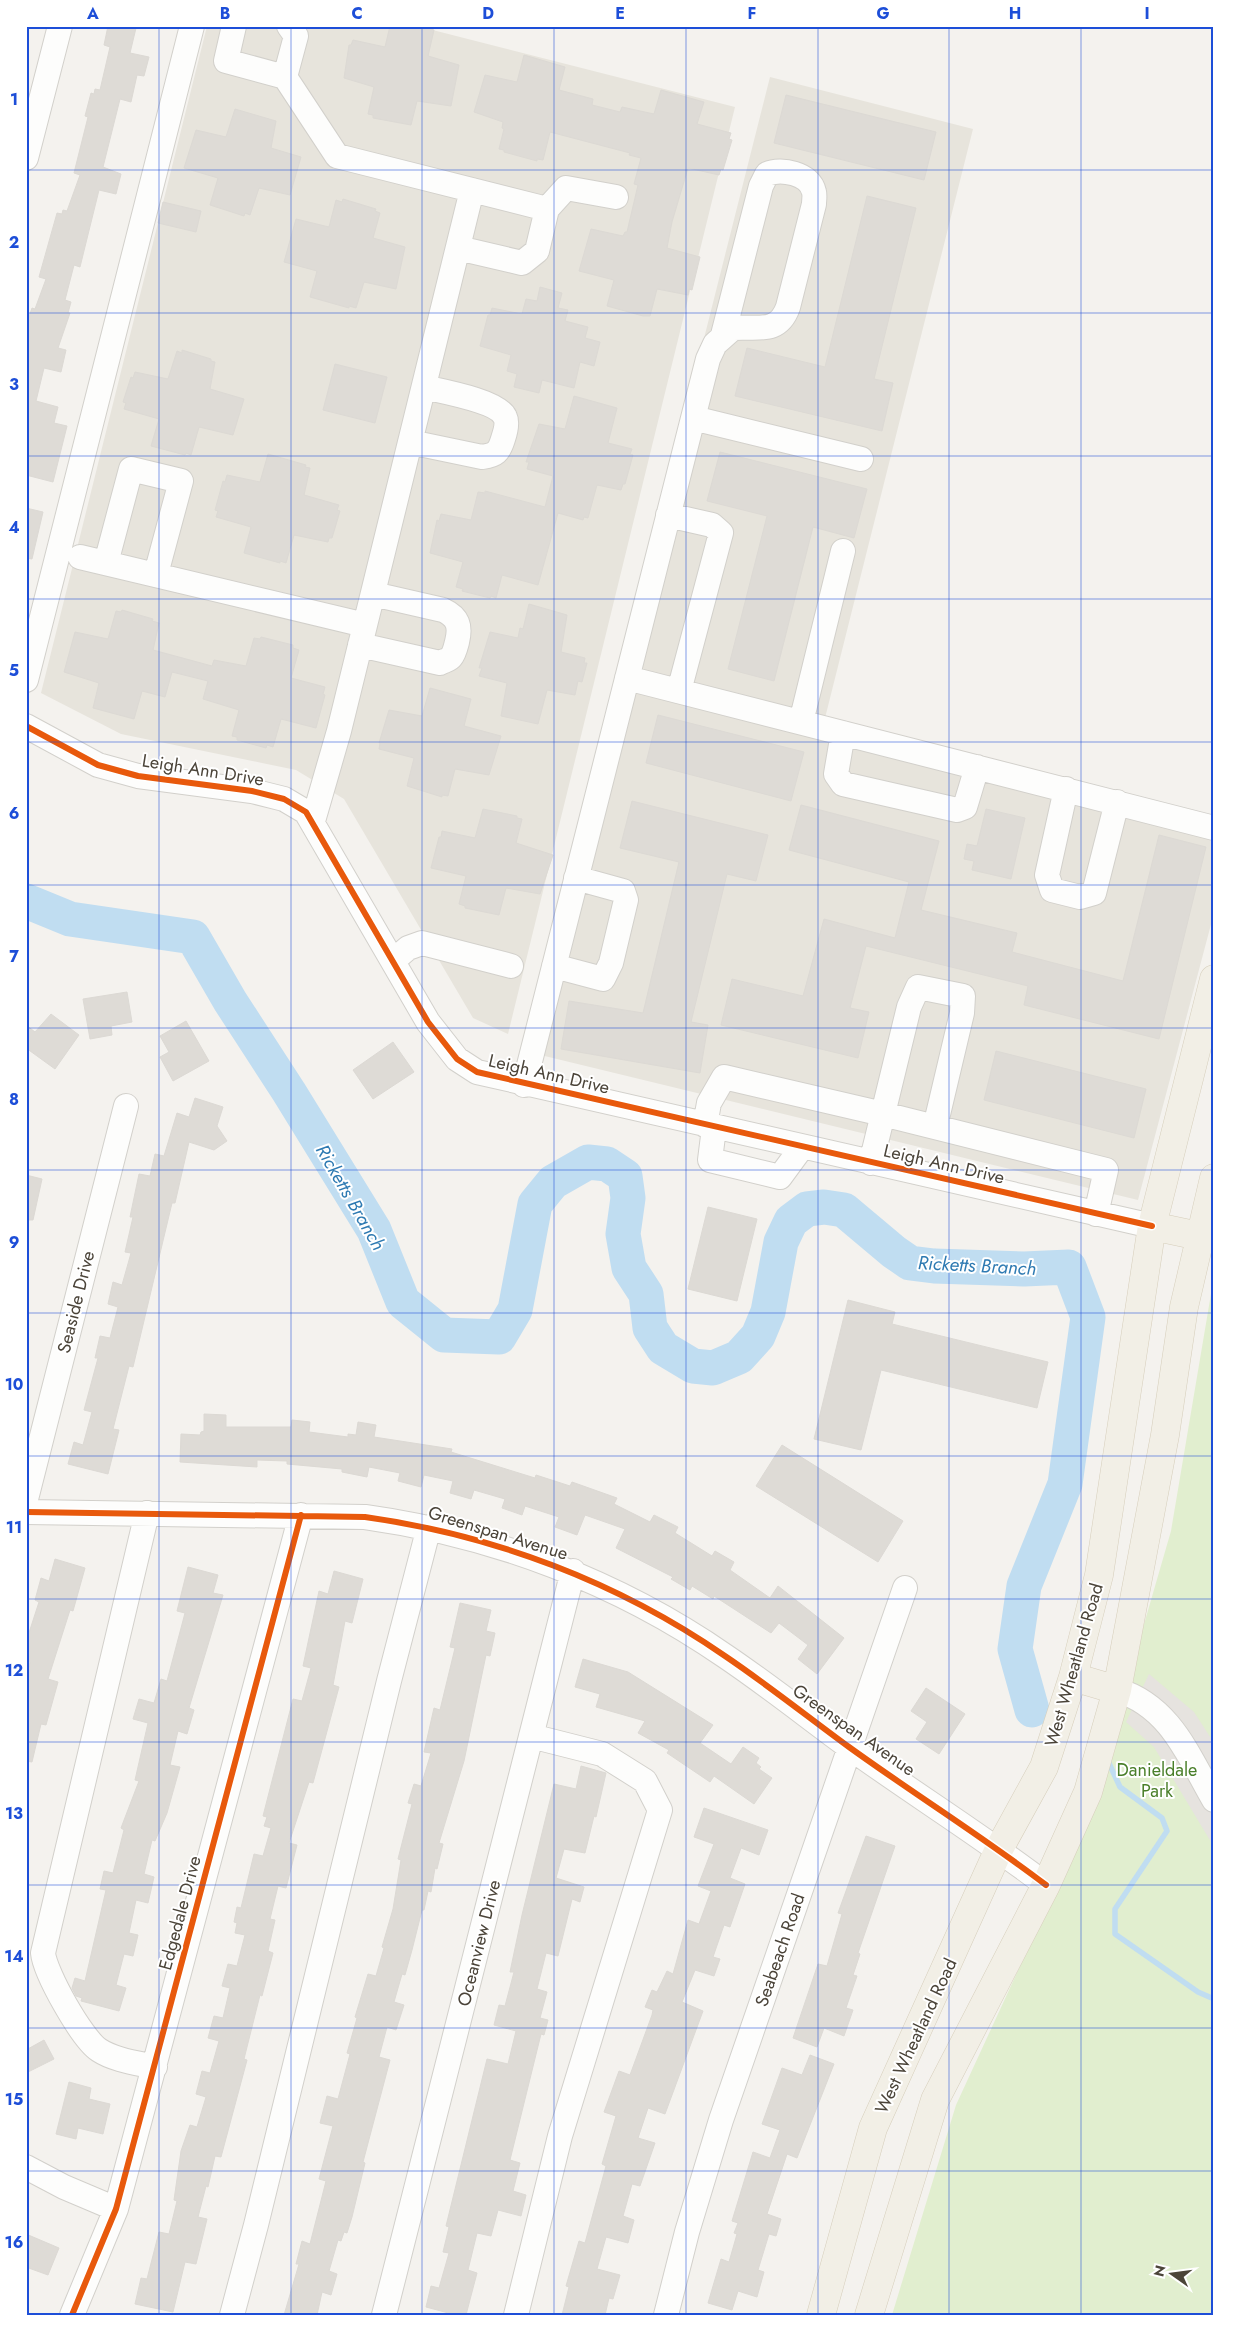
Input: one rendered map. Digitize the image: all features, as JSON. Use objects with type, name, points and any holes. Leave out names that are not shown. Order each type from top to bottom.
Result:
[{"type":"main road","name":"West Wheatland Road","points":[[821,2315],[874,2128],[999,1849],[1044,1767],[1073,1677],[1099,1575],[1152,1226],[1214,979]]},
{"type":"main road","points":[[869,2315],[935,2100],[1046,1885],[1088,1792],[1117,1690],[1166,1435],[1184,1307],[1207,1238],[1214,1178]]},
{"type":"main road","points":[[1152,1226],[1207,1238]]},
{"type":"main road","points":[[1073,1677],[1117,1690]]},
{"type":"street","points":[[26,158],[35,84],[60,26]]},
{"type":"street","points":[[26,680],[192,26]]},
{"type":"street","points":[[234,26],[226,61],[285,77],[337,156],[547,209]]},
{"type":"street","points":[[285,77],[296,36],[289,26]]},
{"type":"street","points":[[524,1084],[708,359],[715,344],[733,328],[759,329],[773,326],[784,319],[814,204],[814,190],[806,180],[795,174],[776,170],[767,174],[761,186],[723,335]]},
{"type":"street","points":[[458,248],[522,263],[537,251],[547,209],[566,188],[616,197]]},
{"type":"street","points":[[313,821],[339,731],[472,190]]},
{"type":"street","points":[[410,442],[482,457],[493,455],[500,450],[505,432],[506,418],[501,410],[490,404],[424,387]]},
{"type":"street","points":[[693,418],[861,459]]},
{"type":"street","points":[[106,563],[131,469],[180,481],[156,574]]},
{"type":"street","points":[[668,514],[712,525],[720,533],[679,691]]},
{"type":"street","points":[[801,722],[842,551]]},
{"type":"street","points":[[80,557],[156,574],[363,635],[440,663],[451,657],[459,630],[457,620],[452,614],[443,610],[373,594]]},
{"type":"street","points":[[627,678],[1214,828]]},
{"type":"street","name":"Leigh Ann Drive","points":[[26,726],[98,765],[138,776],[252,792],[284,800],[306,812],[394,960],[428,1022],[458,1059],[477,1072],[1152,1226]]},
{"type":"street","points":[[843,733],[836,774],[843,784],[956,810],[965,807],[977,767]]},
{"type":"street","points":[[1066,789],[1047,875],[1052,890],[1080,897],[1094,893],[1117,802]]},
{"type":"street","points":[[554,966],[603,979],[612,963],[626,900],[623,891],[576,878]]},
{"type":"street","points":[[394,960],[408,948],[422,943],[511,966]]},
{"type":"street","points":[[872,1163],[909,1007],[918,987],[942,990],[963,996],[962,1013],[934,1127]]},
{"type":"street","points":[[802,1147],[780,1177],[710,1160],[709,1103],[724,1077],[883,1114],[1106,1170],[1096,1214]]},
{"type":"street","name":"Seaside Drive","points":[[26,1499],[126,1106]]},
{"type":"street","name":"Greenspan Avenue","points":[[26,1512],[301,1514],[365,1517],[429,1528],[532,1557],[573,1572],[620,1594],[694,1635],[850,1748],[999,1849],[1046,1885]]},
{"type":"street","points":[[148,1513],[44,1953],[49,1972],[91,2044],[101,2051],[155,2067]]},
{"type":"street","name":"Edgedale Drive","points":[[72,2315],[116,2209],[301,1514]]},
{"type":"street","points":[[232,2315],[256,2225],[389,1681],[429,1528]]},
{"type":"street","name":"Oceanview Drive","points":[[384,2315],[573,1572]]},
{"type":"street","name":"Seabeach Road","points":[[666,2315],[687,2232],[722,2120],[905,1588]]},
{"type":"street","points":[[1117,1690],[1147,1703],[1166,1719],[1181,1740],[1214,1800]]},
{"type":"street","points":[[516,2315],[560,2136],[660,1810],[645,1781],[602,1754],[531,1736]]},
{"type":"street","points":[[26,2167],[64,2187],[116,2209]]},
{"type":"shaded area","points":[[207,26],[417,26],[735,107],[508,1034],[473,1018],[344,799],[296,770],[121,734],[41,693]]},
{"type":"shaded area","points":[[770,77],[973,129],[823,726],[1214,825],[1214,913],[1138,1200],[524,1051]]},
{"type":"shaded area","points":[[1149,1674],[1194,1712],[1214,1743],[1214,1847],[1154,1747],[1126,1722]]},
{"type":"green space","name":"Danieldale Park","points":[[1214,1276],[1214,2315],[892,2315],[956,2105],[1087,1821],[1171,1531]]},
{"type":"building","points":[[108,26],[136,28],[130,53],[149,57],[144,76],[137,75],[131,102],[120,99],[103,167],[121,174],[116,194],[99,190],[80,267],[74,265],[65,300],[71,302],[68,313],[70,313],[58,348],[66,350],[61,372],[44,368],[36,401],[58,407],[54,423],[67,426],[53,482],[26,475],[26,325],[32,308],[35,309],[46,279],[39,277],[57,213],[62,214],[63,210],[67,211],[80,175],[74,173],[88,117],[85,116],[91,93],[94,94],[95,89],[100,90],[110,47],[104,45]]},
{"type":"building","points":[[390,26],[431,26],[431,29],[434,30],[428,56],[459,65],[451,106],[417,101],[411,125],[373,118],[373,115],[368,114],[374,87],[344,78],[349,45],[351,45],[353,40],[385,47]]},
{"type":"building","points":[[524,55],[565,67],[559,90],[593,99],[592,105],[620,112],[622,107],[654,114],[661,90],[704,102],[697,124],[731,133],[729,139],[732,140],[723,170],[721,169],[719,175],[688,168],[672,222],[667,248],[700,257],[692,290],[689,289],[688,295],[657,289],[650,316],[643,316],[607,306],[614,280],[579,271],[591,229],[623,236],[627,232],[638,185],[634,184],[641,158],[629,155],[630,153],[550,132],[543,160],[537,159],[537,161],[499,149],[504,129],[502,128],[503,122],[474,112],[485,75],[517,82]]},
{"type":"building","points":[[786,95],[936,132],[924,180],[774,143]]},
{"type":"building","points":[[235,109],[276,121],[271,148],[301,157],[290,195],[259,188],[250,215],[245,213],[244,216],[210,205],[218,178],[184,168],[196,130],[226,137]]},
{"type":"building","points":[[867,196],[916,208],[874,379],[893,383],[882,431],[735,396],[747,348],[825,367]]},
{"type":"building","points":[[343,199],[376,209],[375,211],[380,213],[373,238],[405,247],[396,289],[364,282],[356,308],[349,306],[349,308],[310,297],[317,271],[284,262],[296,219],[329,227],[336,200],[342,202]]},
{"type":"building","points":[[163,202],[201,211],[196,232],[158,223]]},
{"type":"building","points":[[540,287],[562,293],[558,308],[568,310],[565,321],[588,327],[585,338],[600,342],[594,366],[580,362],[574,388],[542,380],[539,393],[514,387],[517,374],[507,371],[511,355],[480,346],[488,315],[490,315],[492,308],[522,314],[526,299],[537,301]]},
{"type":"building","points":[[182,350],[215,362],[210,389],[244,399],[233,435],[199,427],[191,455],[151,446],[159,419],[124,409],[126,403],[123,402],[131,377],[133,378],[135,372],[168,379],[177,351],[182,353]]},
{"type":"building","points":[[335,364],[387,377],[375,423],[323,410]]},
{"type":"building","points":[[574,396],[617,408],[608,443],[632,449],[630,454],[633,455],[625,484],[623,484],[621,490],[597,485],[588,518],[584,517],[583,520],[558,513],[538,585],[502,575],[496,598],[462,591],[463,589],[456,587],[463,562],[430,553],[437,520],[439,521],[441,514],[471,520],[478,492],[485,493],[485,491],[545,507],[553,476],[527,469],[529,462],[526,462],[539,424],[565,429]]},
{"type":"building","points":[[720,452],[867,489],[854,538],[813,527],[774,681],[728,669],[767,516],[707,501]]},
{"type":"building","points":[[268,454],[306,465],[305,467],[310,468],[304,495],[339,505],[337,510],[340,511],[332,538],[329,538],[328,542],[294,535],[286,563],[244,553],[251,527],[216,517],[218,511],[215,510],[223,481],[225,482],[227,475],[260,482]]},
{"type":"building","points":[[26,508],[43,512],[32,559],[26,558]]},
{"type":"building","points":[[529,604],[567,615],[561,652],[585,658],[584,663],[587,663],[582,682],[578,681],[575,695],[547,690],[538,724],[501,716],[507,683],[479,676],[482,668],[479,668],[490,632],[518,638],[520,628],[523,629]]},
{"type":"building","points":[[122,610],[153,619],[152,621],[159,623],[153,650],[212,666],[214,660],[246,666],[254,638],[260,639],[261,637],[293,645],[293,648],[299,650],[291,678],[325,687],[323,694],[325,695],[316,728],[281,719],[273,747],[267,745],[266,748],[237,740],[237,737],[232,736],[239,710],[203,699],[208,681],[172,672],[165,697],[142,691],[134,719],[93,708],[99,683],[64,672],[75,632],[108,639],[116,611],[121,612]]},
{"type":"building","points":[[430,688],[471,699],[464,726],[501,736],[489,775],[455,769],[448,796],[442,795],[442,797],[407,786],[414,758],[379,749],[389,710],[422,716]]},
{"type":"building","points":[[658,715],[804,752],[791,801],[646,763]]},
{"type":"building","points":[[632,801],[768,835],[756,881],[727,874],[691,1022],[708,1025],[700,1073],[561,1049],[569,1001],[643,1013],[679,862],[620,848]]},
{"type":"building","points":[[801,805],[939,841],[921,910],[1017,933],[1012,952],[1123,981],[1159,835],[1206,847],[1159,1039],[1024,1005],[1028,986],[866,946],[850,1008],[869,1012],[858,1058],[721,1025],[732,979],[803,996],[824,919],[895,938],[909,882],[789,850]]},
{"type":"building","points":[[483,809],[517,816],[517,818],[522,819],[516,843],[553,855],[540,894],[506,888],[499,915],[465,908],[465,906],[459,904],[466,876],[431,868],[442,831],[475,838]]},
{"type":"building","points":[[986,809],[1025,818],[1011,879],[972,870],[974,861],[964,859],[967,844],[977,846]]},
{"type":"building","points":[[127,992],[132,1022],[111,1026],[112,1035],[90,1039],[83,999]]},
{"type":"building","points":[[51,1014],[79,1035],[55,1069],[26,1048],[26,1025],[35,1032]]},
{"type":"building","points":[[186,1021],[209,1061],[173,1081],[160,1057],[169,1052],[160,1036]]},
{"type":"building","points":[[393,1042],[414,1072],[373,1099],[353,1070]]},
{"type":"building","points":[[996,1051],[1146,1089],[1134,1138],[984,1100]]},
{"type":"building","points":[[195,1098],[223,1107],[217,1126],[227,1141],[214,1150],[189,1142],[175,1203],[172,1203],[133,1367],[129,1366],[113,1429],[119,1430],[108,1474],[68,1464],[74,1442],[83,1445],[92,1412],[84,1410],[98,1358],[95,1358],[100,1336],[110,1338],[118,1307],[108,1304],[113,1282],[122,1285],[131,1253],[125,1252],[133,1217],[130,1217],[139,1174],[150,1176],[155,1154],[164,1156],[177,1113],[189,1117]]},
{"type":"building","points":[[26,1175],[42,1179],[33,1220],[26,1220]]},
{"type":"building","points":[[708,1207],[757,1219],[737,1301],[688,1289]]},
{"type":"building","points":[[848,1300],[895,1312],[892,1324],[1048,1362],[1037,1408],[881,1370],[861,1450],[814,1439]]},
{"type":"building","points":[[204,1414],[226,1415],[226,1427],[291,1427],[292,1420],[310,1422],[309,1432],[348,1437],[348,1434],[356,1435],[358,1422],[376,1425],[374,1437],[452,1449],[451,1452],[535,1478],[536,1475],[570,1486],[572,1482],[617,1498],[614,1504],[650,1522],[654,1515],[678,1527],[675,1533],[712,1556],[715,1551],[734,1562],[730,1570],[770,1598],[778,1586],[844,1638],[817,1674],[798,1659],[808,1645],[779,1623],[771,1633],[714,1596],[713,1599],[692,1586],[690,1590],[671,1579],[673,1577],[616,1548],[625,1529],[585,1515],[577,1535],[555,1527],[559,1517],[525,1506],[522,1515],[502,1508],[505,1499],[474,1490],[471,1499],[450,1493],[453,1481],[424,1475],[421,1487],[398,1481],[400,1473],[369,1467],[367,1477],[342,1472],[342,1469],[287,1464],[287,1461],[257,1460],[257,1467],[180,1462],[181,1434],[200,1435],[204,1431]]},
{"type":"building","points":[[782,1445],[903,1521],[878,1562],[756,1486]]},
{"type":"building","points":[[55,1559],[85,1568],[73,1611],[70,1610],[48,1679],[58,1682],[46,1725],[41,1724],[32,1762],[26,1761],[26,1676],[30,1662],[26,1660],[26,1642],[39,1602],[35,1600],[41,1578],[49,1581]]},
{"type":"building","points":[[188,1567],[218,1575],[213,1593],[223,1595],[189,1708],[194,1710],[187,1734],[178,1731],[170,1765],[180,1767],[167,1813],[155,1841],[152,1840],[144,1874],[154,1877],[148,1903],[136,1900],[129,1933],[138,1935],[133,1956],[124,1954],[116,1985],[126,1988],[119,2011],[81,2001],[82,1998],[76,1996],[72,1988],[75,1978],[85,1981],[106,1890],[100,1889],[104,1871],[113,1873],[124,1830],[121,1828],[139,1781],[135,1780],[148,1723],[133,1719],[139,1699],[154,1703],[161,1679],[167,1681],[185,1613],[177,1611]]},
{"type":"building","points":[[334,1571],[363,1579],[352,1623],[345,1621],[333,1685],[339,1687],[313,1783],[309,1782],[289,1843],[297,1845],[286,1888],[278,1886],[270,1919],[275,1920],[268,1951],[273,1953],[262,1996],[260,1995],[244,2059],[247,2060],[221,2157],[215,2156],[208,2187],[206,2186],[198,2217],[207,2219],[196,2264],[185,2262],[173,2312],[135,2304],[141,2278],[147,2279],[159,2232],[169,2234],[177,2201],[174,2200],[181,2151],[190,2125],[197,2127],[206,2097],[196,2094],[202,2071],[210,2073],[219,2041],[208,2038],[214,2016],[223,2018],[230,1988],[222,1986],[228,1964],[237,1966],[245,1935],[235,1933],[237,1923],[234,1922],[237,1907],[241,1908],[254,1854],[263,1856],[271,1828],[264,1826],[267,1817],[263,1816],[293,1699],[302,1701],[311,1668],[303,1666],[319,1591],[328,1594]]},
{"type":"building","points":[[460,1603],[491,1610],[486,1631],[495,1633],[490,1656],[486,1655],[464,1761],[439,1843],[443,1844],[437,1869],[435,1868],[431,1892],[428,1891],[405,1975],[402,1974],[394,2002],[404,2005],[396,2030],[387,2027],[379,2057],[390,2060],[363,2162],[365,2163],[352,2217],[347,2233],[344,2232],[341,2241],[338,2240],[329,2271],[337,2274],[331,2295],[322,2292],[317,2315],[284,2315],[299,2264],[296,2264],[302,2241],[310,2244],[326,2181],[319,2179],[333,2126],[320,2123],[327,2096],[338,2099],[350,2054],[347,2053],[357,2018],[355,2017],[368,1974],[376,1976],[384,1948],[382,1947],[393,1909],[401,1860],[398,1859],[412,1804],[408,1803],[414,1784],[421,1786],[431,1753],[424,1752],[434,1708],[440,1710],[455,1648],[450,1647]]},
{"type":"building","points":[[583,1659],[628,1672],[713,1725],[700,1743],[731,1764],[743,1747],[759,1758],[756,1763],[761,1767],[759,1769],[772,1778],[754,1804],[714,1776],[710,1782],[667,1753],[669,1750],[638,1733],[645,1721],[596,1707],[600,1694],[575,1687]]},
{"type":"building","points":[[926,1688],[965,1714],[939,1754],[916,1739],[927,1722],[911,1711]]},
{"type":"building","points":[[581,1766],[606,1773],[585,1853],[564,1849],[556,1878],[584,1887],[580,1902],[572,1899],[558,1956],[546,1953],[537,1989],[547,1992],[540,2018],[548,2020],[544,2035],[541,2034],[510,2160],[520,2163],[513,2191],[526,2195],[521,2216],[498,2210],[491,2236],[477,2233],[468,2270],[477,2273],[466,2315],[456,2315],[426,2307],[431,2286],[439,2288],[449,2253],[443,2252],[449,2227],[446,2226],[487,2059],[508,2064],[516,2031],[494,2025],[499,2005],[505,2006],[514,1972],[510,1972],[522,1915],[554,1784],[576,1789]]},
{"type":"building","points":[[704,1808],[768,1830],[759,1855],[741,1848],[730,1878],[745,1884],[730,1927],[724,1925],[713,1957],[720,1959],[714,1976],[695,1970],[682,2002],[703,2011],[665,2114],[648,2108],[638,2138],[655,2143],[640,2186],[632,2184],[623,2216],[634,2220],[628,2243],[606,2237],[597,2269],[620,2275],[613,2299],[609,2298],[605,2315],[562,2315],[569,2287],[566,2286],[579,2241],[585,2243],[606,2166],[602,2164],[616,2116],[604,2112],[619,2071],[630,2075],[652,2015],[653,2010],[645,2007],[652,1990],[657,1992],[667,1971],[673,1974],[688,1920],[699,1924],[711,1891],[698,1886],[714,1844],[694,1837]]},
{"type":"building","points":[[866,1836],[895,1846],[858,1953],[860,1954],[853,1975],[857,1976],[846,2008],[853,2010],[844,2036],[824,2028],[817,2047],[793,2038],[818,1964],[827,1966],[842,1914],[838,1913]]},
{"type":"building","points":[[44,2040],[54,2059],[26,2073],[26,2050]]},
{"type":"building","points":[[810,2055],[834,2064],[797,2158],[787,2154],[767,2214],[781,2219],[776,2236],[769,2234],[758,2270],[764,2272],[757,2297],[738,2291],[732,2310],[708,2303],[721,2259],[729,2262],[737,2234],[734,2233],[738,2223],[732,2221],[753,2152],[770,2158],[780,2130],[762,2124],[782,2068],[802,2075]]},
{"type":"building","points":[[69,2082],[91,2088],[89,2099],[110,2104],[103,2134],[78,2128],[76,2139],[56,2134]]},
{"type":"building","points":[[26,2234],[59,2248],[48,2275],[26,2267]]},
{"type":"waterway","name":"Ricketts Branch","points":[[26,901],[70,919],[193,937],[230,1001],[289,1092],[374,1230],[403,1302],[444,1335],[499,1337],[515,1310],[535,1204],[553,1182],[588,1162],[607,1164],[625,1176],[628,1198],[623,1234],[629,1268],[646,1294],[650,1328],[663,1348],[693,1366],[713,1368],[739,1357],[758,1336],[768,1312],[781,1242],[791,1221],[807,1209],[824,1207],[844,1210],[910,1263],[934,1266],[1024,1269],[1069,1267],[1088,1317],[1065,1484],[1024,1586],[1015,1649],[1032,1710]]},
{"type":"waterway","name":"Ricketts Branch","points":[[1108,1761],[1120,1787],[1162,1818],[1167,1831],[1115,1909],[1115,1934],[1198,1992],[1214,1999]]},
{"type":"cycle path","points":[[26,726],[98,765],[138,776],[252,791],[284,799],[306,812],[428,1022],[457,1059],[477,1072],[1152,1226]]},
{"type":"cycle path","points":[[26,1512],[365,1517],[461,1536],[553,1565],[598,1584],[642,1606],[725,1656],[898,1782],[997,1849],[1046,1885]]},
{"type":"cycle path","points":[[72,2315],[116,2209],[301,1515]]}]
